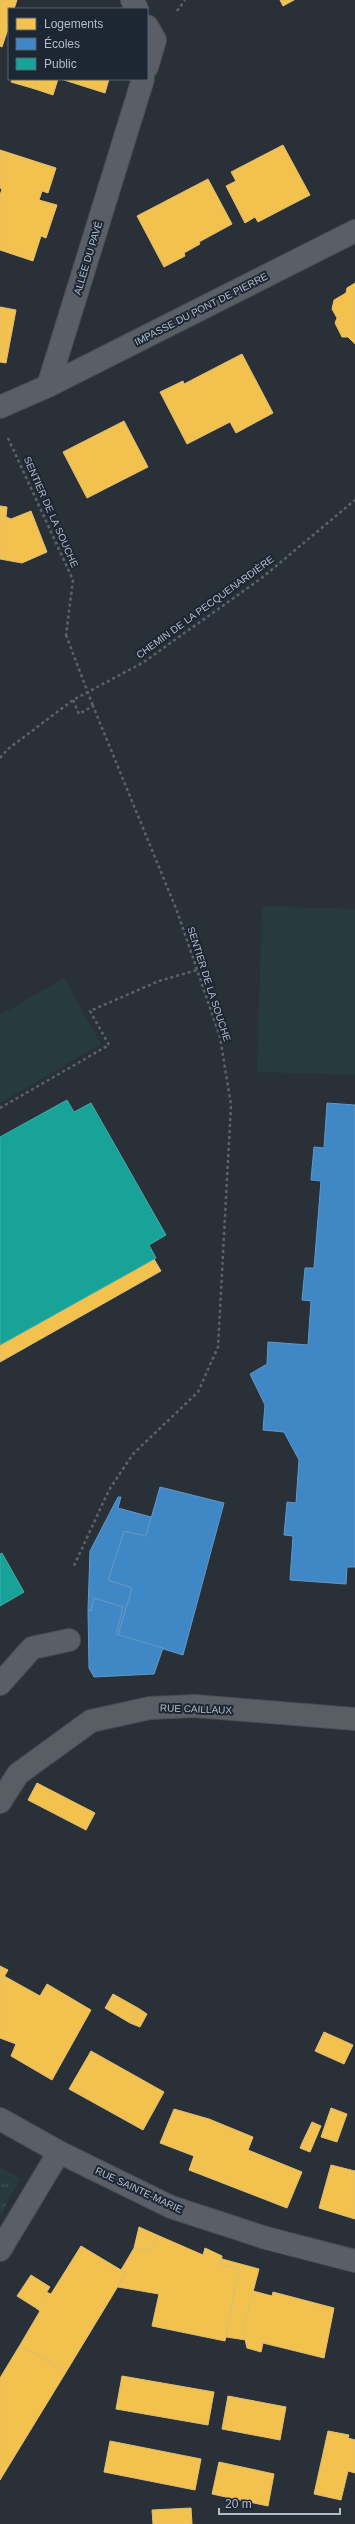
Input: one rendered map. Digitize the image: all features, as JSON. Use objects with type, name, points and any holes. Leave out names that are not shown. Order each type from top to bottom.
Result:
[{"type":"street","points":[[148,28],[155,40],[148,64]]},
{"type":"street","name":"ALLÉE DU PAVÉ","points":[[48,386],[143,80]]},
{"type":"street","name":"IMPASSE DU PONT DE PIERRE","points":[[48,386],[355,231]]},
{"type":"street","points":[[0,407],[48,386]]},
{"type":"street","points":[[0,1684],[32,1648],[69,1640]]},
{"type":"street","name":"RUE CAILLAUX","points":[[0,1802],[18,1774],[91,1721],[150,1708],[196,1706],[355,1719]]},
{"type":"street","name":"RUE SAINTE-MARIE","points":[[0,2120],[59,2152],[170,2207],[266,2238],[355,2261]]},
{"type":"street","points":[[0,2250],[59,2152]]},
{"type":"path","name":"SENTIER DE LA SOUCHE","points":[[6,434],[73,580],[66,635],[177,911],[220,1036],[231,1105],[218,1347],[198,1392],[133,1454],[109,1490],[73,1568]]},
{"type":"path","name":"CHEMIN DE LA PECQUENARDIÈRE","points":[[0,758],[8,749],[73,700],[144,662],[263,577],[355,500]]},
{"type":"path","points":[[73,700],[79,714],[94,706]]},
{"type":"path","points":[[0,1108],[109,1045],[90,1011],[158,981],[197,970]]},
{"type":"green space","points":[[262,906],[355,909],[355,1075],[257,1072]]},
{"type":"green space","points":[[64,978],[101,1044],[0,1103],[0,1015]]},
{"type":"green space","points":[[0,2167],[20,2179],[0,2216]]},
{"type":"building: Logements","points":[[0,0],[17,0],[14,8],[8,8],[8,29],[2,47],[0,46]]},
{"type":"building: Logements","points":[[280,0],[294,0],[283,6]]},
{"type":"building: Logements","points":[[12,80],[38,80],[35,89],[11,82]]},
{"type":"building: Logements","points":[[38,80],[58,80],[53,95],[35,89]]},
{"type":"building: Logements","points":[[64,80],[109,80],[105,93]]},
{"type":"building: Logements","points":[[283,145],[310,195],[258,222],[255,217],[245,223],[226,186],[236,181],[231,172]]},
{"type":"building: Logements","points":[[0,150],[56,168],[48,193],[42,191],[39,200],[57,205],[46,238],[41,236],[33,261],[0,250],[0,195],[2,189],[0,188]]},
{"type":"building: Logements","points":[[208,179],[232,224],[199,242],[200,244],[184,253],[185,256],[164,267],[137,216]]},
{"type":"building: Logements","points":[[355,283],[355,344],[348,337],[342,337],[335,323],[337,318],[332,309],[334,300],[346,293],[347,288]]},
{"type":"building: Logements","points":[[0,307],[16,310],[6,363],[0,362]]},
{"type":"building: Logements","points":[[242,354],[273,413],[236,433],[230,422],[187,444],[160,392],[183,381],[184,384]]},
{"type":"building: Logements","points":[[124,421],[148,467],[87,498],[63,452]]},
{"type":"building: Logements","points":[[0,506],[7,507],[6,517],[11,519],[31,511],[47,552],[22,563],[0,559]]},
{"type":"building: Logements","points":[[154,1259],[161,1271],[0,1362],[0,1345]]},
{"type":"building: Logements","points":[[37,1783],[95,1813],[86,1830],[28,1800]]},
{"type":"building: Logements","points":[[0,1966],[8,1970],[0,1984]]},
{"type":"building: Logements","points":[[4,1976],[40,1996],[47,1984],[91,2010],[52,2080],[11,2056],[16,2044],[0,2038],[0,1984]]},
{"type":"building: Logements","points":[[113,1994],[138,2008],[130,2023],[105,2008]]},
{"type":"building: Logements","points":[[138,2008],[147,2014],[140,2027],[130,2023]]},
{"type":"building: Logements","points":[[324,2032],[353,2045],[344,2064],[315,2051]]},
{"type":"building: Logements","points":[[91,2051],[164,2092],[143,2130],[69,2089]]},
{"type":"building: Logements","points":[[331,2108],[347,2114],[337,2142],[321,2137]]},
{"type":"building: Logements","points":[[174,2109],[209,2119],[253,2137],[248,2150],[302,2172],[287,2208],[189,2170],[194,2156],[160,2143]]},
{"type":"building: Logements","points":[[312,2122],[321,2126],[313,2145],[303,2141]]},
{"type":"building: Logements","points":[[303,2141],[313,2145],[310,2152],[300,2148]]},
{"type":"building: Logements","points":[[331,2165],[355,2171],[355,2219],[319,2208]]},
{"type":"building: Logements","points":[[139,2227],[157,2235],[150,2251],[134,2248]]},
{"type":"building: Logements","points":[[157,2235],[203,2255],[205,2248],[222,2256],[221,2265],[239,2269],[225,2341],[152,2326],[159,2294],[118,2287],[126,2273],[121,2270],[134,2248],[150,2251]]},
{"type":"building: Logements","points":[[81,2246],[126,2273],[66,2372],[20,2345],[40,2311],[36,2308],[46,2292],[51,2294]]},
{"type":"building: Logements","points":[[222,2259],[259,2269],[243,2330],[246,2340],[226,2337],[239,2269],[221,2265]]},
{"type":"building: Logements","points":[[31,2275],[50,2287],[36,2308],[17,2296]]},
{"type":"building: Logements","points":[[253,2291],[272,2296],[273,2292],[334,2308],[324,2358],[263,2343],[261,2352],[247,2348],[243,2330]]},
{"type":"building: Logements","points":[[20,2345],[66,2372],[0,2480],[0,2378]]},
{"type":"building: Logements","points":[[122,2376],[214,2392],[208,2425],[116,2409]]},
{"type":"building: Logements","points":[[228,2396],[286,2407],[280,2440],[222,2429]]},
{"type":"building: Logements","points":[[328,2431],[349,2435],[348,2438],[355,2440],[355,2473],[348,2471],[341,2500],[314,2494]]},
{"type":"building: Logements","points":[[110,2441],[201,2459],[195,2490],[104,2472]]},
{"type":"building: Logements","points":[[219,2462],[274,2474],[268,2506],[212,2494]]},
{"type":"building: Logements","points":[[191,2508],[192,2524],[153,2524],[152,2510]]},
{"type":"building: Écoles","points":[[327,1103],[355,1105],[355,1567],[347,1567],[346,1584],[290,1580],[293,1536],[284,1535],[287,1502],[296,1503],[299,1460],[284,1432],[263,1430],[265,1405],[250,1374],[267,1364],[268,1342],[308,1345],[311,1301],[302,1300],[305,1268],[314,1268],[321,1181],[311,1180],[314,1147],[324,1148]]},
{"type":"building: Écoles","points":[[160,1487],[224,1503],[183,1655],[118,1635],[132,1588],[108,1580],[124,1531],[146,1536]]},
{"type":"building: Écoles","points":[[118,1497],[121,1497],[118,1508],[151,1517],[146,1536],[124,1531],[108,1580],[132,1588],[118,1635],[116,1634],[123,1607],[94,1598],[91,1611],[88,1610],[90,1551]]},
{"type":"building: Écoles","points":[[94,1598],[123,1607],[116,1634],[163,1648],[154,1674],[94,1677],[89,1668],[88,1610],[91,1611]]},
{"type":"building: Public","points":[[67,1100],[74,1112],[91,1103],[166,1235],[149,1245],[156,1258],[0,1345],[0,1137]]},
{"type":"building: Public","points":[[2,1553],[24,1592],[0,1606],[0,1554]]}]
